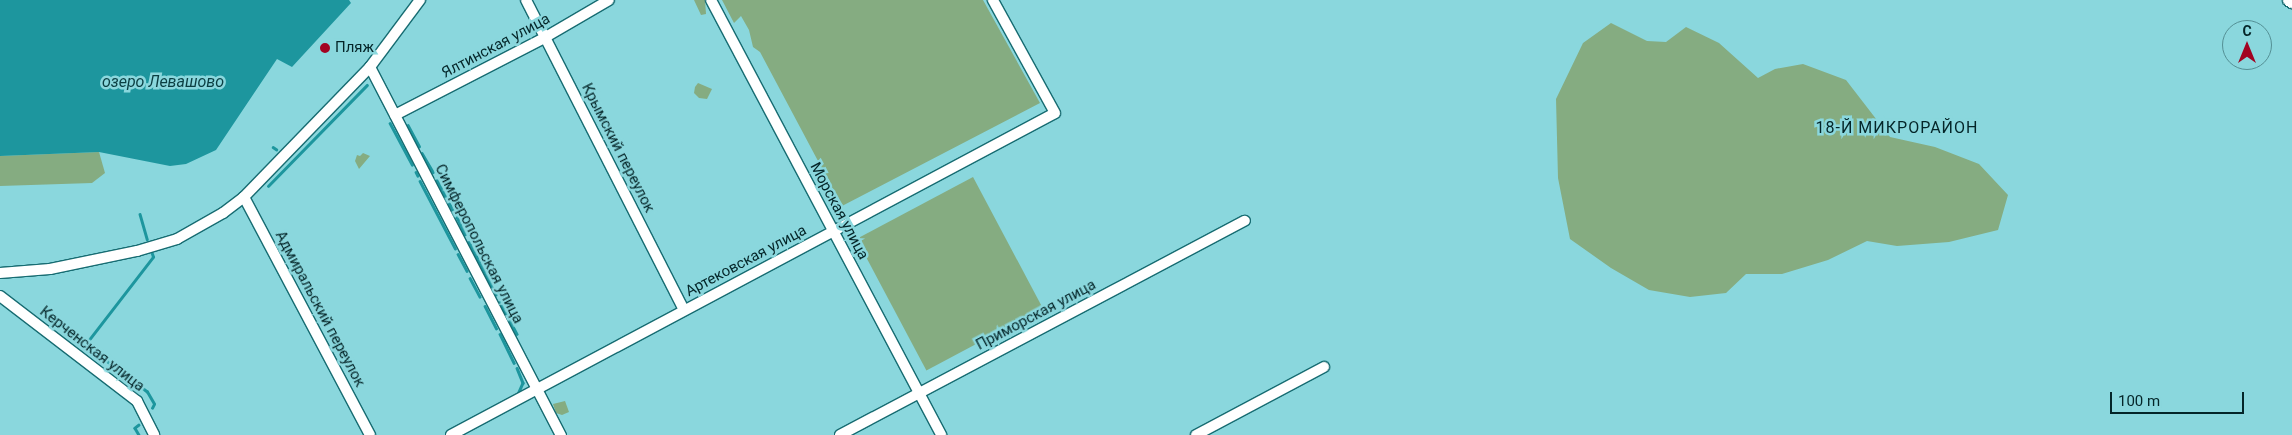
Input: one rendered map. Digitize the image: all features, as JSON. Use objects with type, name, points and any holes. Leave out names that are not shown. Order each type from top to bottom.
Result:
[{"type":"street","points":[[0,273],[50,269],[90,262],[153,246],[177,239],[224,213],[244,197],[370,67],[420,0]]},
{"type":"street","name":"Крымский переулок","points":[[526,0],[684,310]]},
{"type":"street","name":"Ялтинская улица","points":[[395,115],[544,38],[609,0]]},
{"type":"street","name":"Морская улица","points":[[711,0],[941,435]]},
{"type":"street","name":"Артековская улица","points":[[451,435],[1055,113],[993,0]]},
{"type":"street","name":"Симферопольская улица","points":[[370,67],[561,435]]},
{"type":"street","name":"Адмиральский переулок","points":[[244,197],[370,435]]},
{"type":"street","name":"Приморская улица","points":[[840,435],[1245,221]]},
{"type":"street","name":"Керченская улица","points":[[0,296],[136,401],[154,435]]},
{"type":"street","points":[[1196,435],[1324,367]]},
{"type":"green space","points":[[694,0],[705,0],[706,14],[701,15]]},
{"type":"green space","points":[[722,0],[983,0],[1040,103],[842,206],[760,52],[753,47],[749,30],[741,16],[734,23]]},
{"type":"green space","points":[[1611,23],[1647,41],[1666,42],[1686,27],[1719,43],[1758,78],[1775,69],[1803,64],[1846,80],[1890,137],[1935,147],[1979,164],[2008,195],[1998,230],[1949,242],[1897,246],[1867,241],[1828,260],[1782,274],[1746,274],[1726,293],[1690,297],[1649,290],[1611,268],[1570,239],[1558,178],[1556,99],[1583,43]]},
{"type":"green space","points":[[698,83],[712,89],[707,99],[699,98],[694,93]]},
{"type":"green space","points":[[99,152],[105,173],[92,183],[0,186],[0,156]]},
{"type":"green space","points":[[363,153],[370,156],[359,169],[355,161],[357,155],[360,156]]},
{"type":"green space","points":[[973,177],[1043,309],[926,371],[856,239]]},
{"type":"green space","points":[[565,401],[569,412],[562,415],[556,413],[553,404]]},
{"type":"water","name":"озеро Левашово","points":[[0,0],[349,0],[351,3],[292,67],[277,59],[216,150],[186,164],[170,166],[99,152],[0,156]]},
{"type":"waterway","points":[[268,186],[367,85]]},
{"type":"waterway","points":[[390,123],[412,164]]},
{"type":"waterway","points":[[408,125],[419,146]]},
{"type":"waterway","points":[[422,153],[433,172]]},
{"type":"waterway","points":[[416,172],[418,176]]},
{"type":"waterway","points":[[437,180],[446,197]]},
{"type":"waterway","points":[[420,181],[455,248]]},
{"type":"waterway","points":[[449,203],[454,212]]},
{"type":"waterway","points":[[140,214],[147,239]]},
{"type":"waterway","points":[[457,217],[465,234]]},
{"type":"waterway","points":[[469,242],[496,294]]},
{"type":"waterway","points":[[152,254],[153,257],[85,345],[147,392],[154,404],[152,408]]},
{"type":"waterway","points":[[458,254],[467,271]]},
{"type":"waterway","points":[[470,278],[480,297]]},
{"type":"waterway","points":[[500,302],[517,334]]},
{"type":"waterway","points":[[485,306],[496,328]]},
{"type":"waterway","points":[[500,334],[514,363]]},
{"type":"waterway","points":[[517,368],[523,383],[518,394]]},
{"type":"waterway","points":[[139,425],[135,428],[139,435]]},
{"type":"place","name":"Пляж","points":[[325,48]]},
{"type":"district","name":"18-Й МИКРОРАЙОН","points":[[1897,128]]}]
